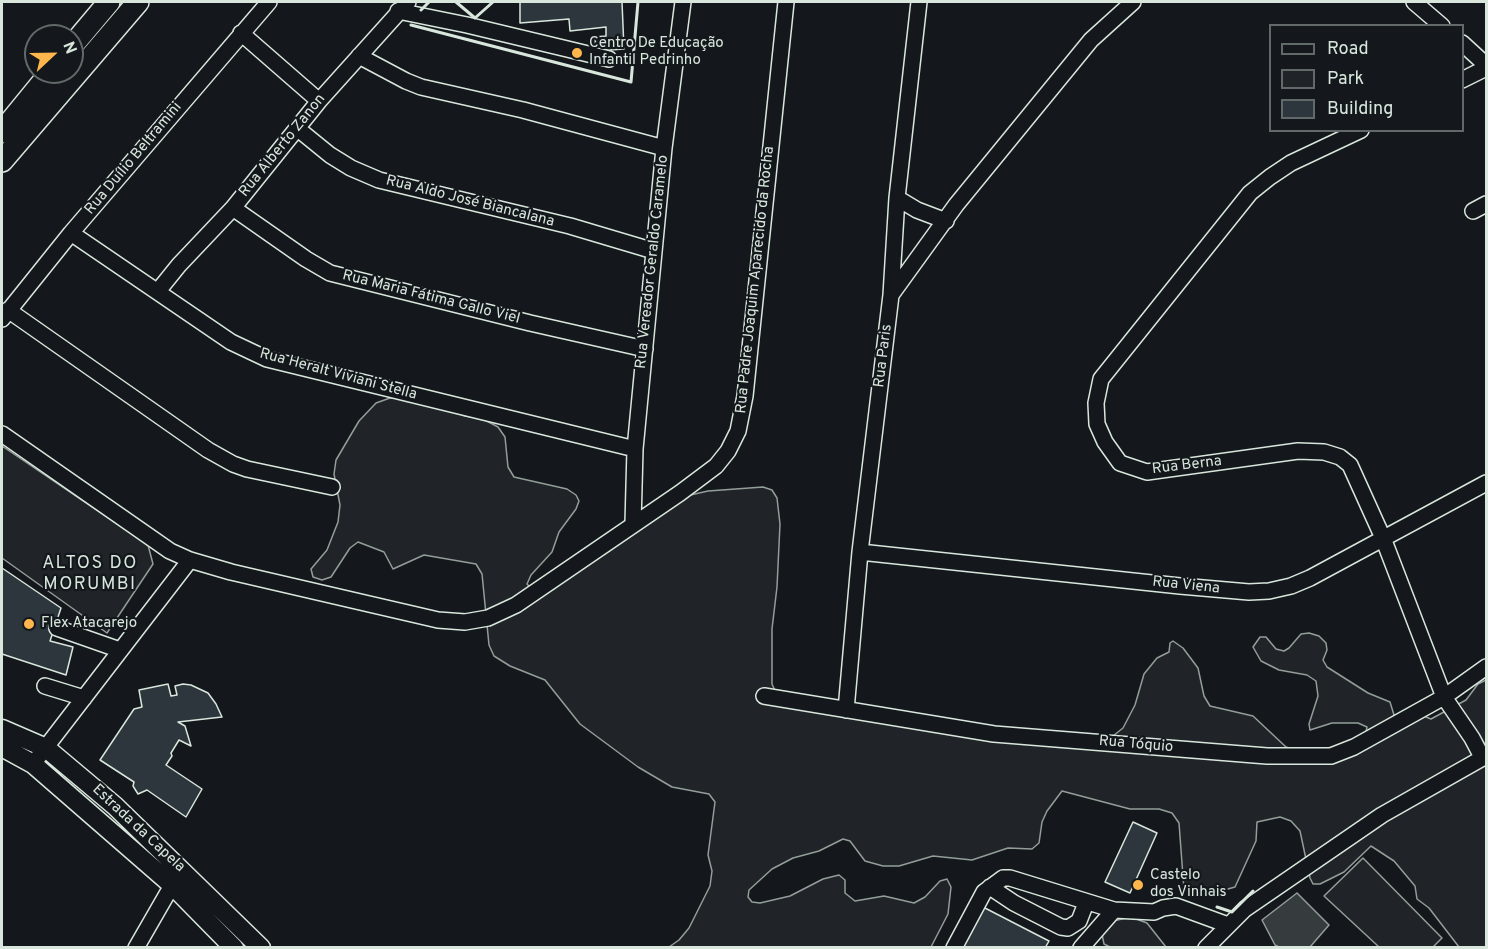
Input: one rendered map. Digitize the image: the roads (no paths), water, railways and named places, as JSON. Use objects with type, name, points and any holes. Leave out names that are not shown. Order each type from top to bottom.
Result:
[{"type":"highway","points":[[84,32],[109,2]]},
{"type":"highway","points":[[2,161],[138,2]]},
{"type":"highway","points":[[2,132],[41,84]]},
{"type":"main road","name":"Estrada da Capela","points":[[2,729],[46,748],[115,806],[234,948]]},
{"type":"main road","name":"Estrada da Capela","points":[[2,747],[33,764],[176,877],[261,948]]},
{"type":"street","name":"Rua Duílio Beltramini","points":[[5,314],[70,233],[269,2]]},
{"type":"street","name":"Rua Vereador Geraldo Caramelo","points":[[633,524],[634,449],[664,148],[683,2]]},
{"type":"street","name":"Rua Padre Joaquim Aparecido da Rocha","points":[[2,434],[170,550],[190,560],[438,620],[465,622],[488,618],[516,605],[716,466],[728,451],[738,431],[746,384],[786,2]]},
{"type":"street","name":"Rua Paris","points":[[846,710],[860,552],[891,295],[897,198],[919,2]]},
{"type":"street","points":[[891,295],[956,205],[1091,40],[1133,2]]},
{"type":"street","points":[[1414,2],[1440,24]]},
{"type":"street","points":[[403,6],[467,25],[609,59]]},
{"type":"street","name":"Rua Alberto Zanon","points":[[158,291],[179,265],[233,208],[319,101],[403,6]]},
{"type":"street","points":[[241,33],[319,101]]},
{"type":"street","points":[[1464,46],[1486,67],[1464,79]]},
{"type":"street","points":[[359,56],[421,87],[523,110],[664,148]]},
{"type":"street","name":"Rua Aldo José Biancalana","points":[[298,129],[330,155],[351,168],[379,180],[559,224],[654,251]]},
{"type":"street","name":"Rua Berna","points":[[1357,132],[1291,163],[1250,193],[1101,379],[1096,403],[1097,424],[1105,442],[1120,464],[1147,472],[1298,451],[1324,452],[1340,457],[1350,465],[1383,538],[1444,697],[1484,757]]},
{"type":"street","points":[[897,198],[917,210],[946,220]]},
{"type":"street","name":"Rua Maria Fátima Gallo Viel","points":[[233,208],[330,273],[645,349]]},
{"type":"street","name":"Rua Heralt Viviani Stella","points":[[70,233],[231,342],[267,359],[634,449]]},
{"type":"street","points":[[5,314],[208,450],[233,464],[333,487]]},
{"type":"street","name":"Rua Viena","points":[[860,552],[1248,592],[1269,591],[1291,586],[1486,483]]},
{"type":"street","points":[[33,764],[190,560]]},
{"type":"street","points":[[57,628],[120,650]]},
{"type":"street","name":"Rua Tóquio","points":[[764,696],[994,734],[1267,756],[1331,756],[1354,747],[1444,697],[1486,667]]},
{"type":"street","points":[[45,686],[84,698]]},
{"type":"street","points":[[1206,948],[1245,909],[1382,816],[1484,757]]},
{"type":"street","points":[[136,948],[176,877]]},
{"type":"street","points":[[954,948],[984,892],[1003,878],[1010,878],[1114,910],[1154,912],[1176,906],[1228,925]]},
{"type":"street","points":[[990,887],[1014,903],[1061,927],[1068,928],[1079,921],[1086,903]]},
{"type":"street","points":[[1081,948],[1114,910]]},
{"type":"place","name":"Centro De Educação Infantil Pedrinho","points":[[577,53]]},
{"type":"place","name":"Flex Atacarejo","points":[[29,624]]},
{"type":"place","name":"Castelo dos Vinhais","points":[[1138,885]]},
{"type":"district","name":"ALTOS DO MORUMBI","points":[[90,574]]}]
